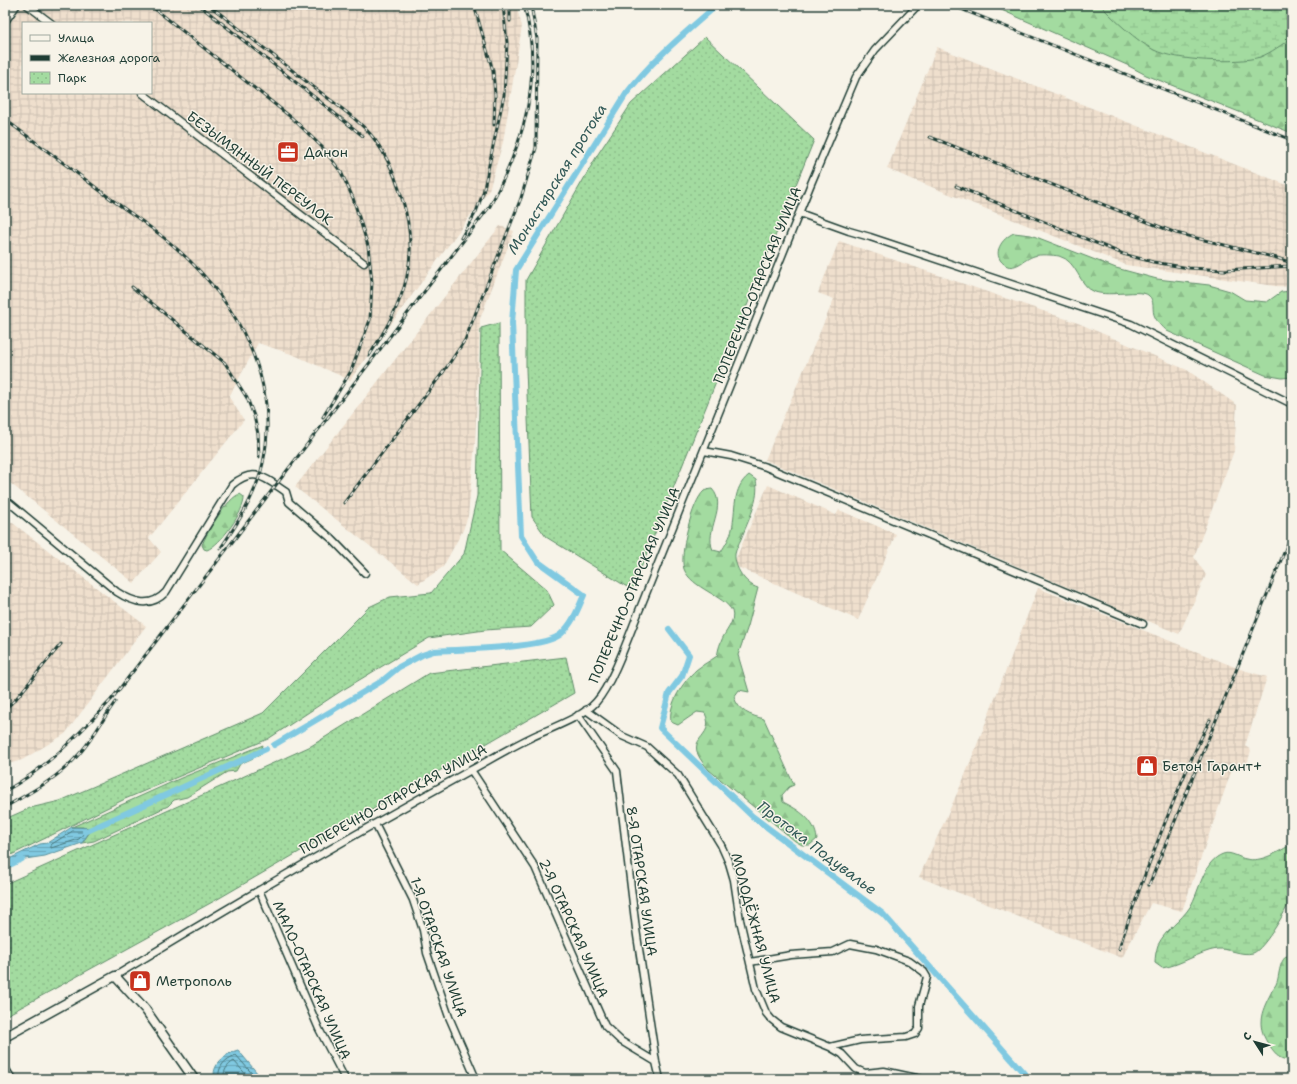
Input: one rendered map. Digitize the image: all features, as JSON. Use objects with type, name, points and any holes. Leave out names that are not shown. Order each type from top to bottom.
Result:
[{"type":"main road","points":[[5,19],[16,5]]},
{"type":"street","points":[[27,5],[50,22]]},
{"type":"street","name":"ПОПЕРЕЧНО-ОТАРСКАЯ УЛИЦА","points":[[5,1037],[115,976],[259,890],[375,824],[530,738],[578,715],[596,703],[603,693],[613,671],[704,451],[799,213],[856,77],[875,50],[918,5]]},
{"type":"street","name":"БЕЗЫМЯННЫЙ ПЕРЕУЛОК","points":[[143,94],[364,263]]},
{"type":"street","points":[[799,213],[1131,324],[1292,404]]},
{"type":"street","points":[[704,451],[731,456],[766,467],[1143,624]]},
{"type":"street","points":[[5,500],[117,592],[136,602],[148,603],[160,598],[166,592],[232,485],[247,475],[255,474],[286,492],[289,502],[332,540],[365,573]]},
{"type":"street","name":"МОЛОДЁЖНАЯ УЛИЦА","points":[[586,710],[622,736],[647,747],[678,775],[721,845],[729,863],[756,989],[766,1013],[771,1019],[781,1027],[830,1047],[842,1054],[856,1069],[865,1073],[884,1071],[921,1079]]},
{"type":"street","name":"8-Я ОТАРСКАЯ УЛИЦА","points":[[578,715],[617,771],[636,929],[656,1062],[660,1079]]},
{"type":"street","name":"2-Я ОТАРСКАЯ УЛИЦА","points":[[471,770],[535,867],[605,1026],[621,1041],[656,1062]]},
{"type":"street","name":"1-Я ОТАРСКАЯ УЛИЦА","points":[[375,824],[412,900],[423,930],[427,953],[449,1017],[476,1079]]},
{"type":"street","name":"МАЛО-ОТАРСКАЯ УЛИЦА","points":[[259,890],[319,1029],[345,1079]]},
{"type":"street","points":[[750,962],[833,952],[850,944],[876,948],[909,961],[924,972],[926,977],[920,1006],[919,1028],[915,1034],[906,1037],[860,1040],[830,1047]]},
{"type":"street","points":[[115,976],[145,1009],[194,1079]]},
{"type":"street","points":[[5,1068],[12,1079]]},
{"type":"shaded area","points":[[23,5],[516,5],[522,26],[503,142],[489,190],[350,380],[294,355],[258,343],[229,397],[244,420],[149,538],[161,552],[134,583],[5,479],[5,28]]},
{"type":"shaded area","points":[[937,47],[1292,187],[1292,287],[1275,286],[1126,265],[887,169]]},
{"type":"shaded area","points":[[500,226],[514,231],[480,319],[475,443],[468,516],[463,530],[443,567],[418,584],[295,487]]},
{"type":"shaded area","points":[[839,241],[1078,323],[1187,370],[1237,405],[1234,451],[1194,557],[1206,575],[1179,634],[765,460],[834,299],[818,293]]},
{"type":"shaded area","points":[[768,485],[836,515],[839,510],[896,534],[858,620],[733,565]]},
{"type":"shaded area","points":[[5,517],[146,626],[65,734],[22,760],[5,765]]},
{"type":"shaded area","points":[[1038,588],[1240,669],[1267,677],[1245,746],[1251,750],[1247,765],[1234,764],[1182,911],[1151,903],[1122,958],[919,877],[964,778]]},
{"type":"green space","points":[[990,5],[1100,5],[1122,26],[1154,50],[1260,57],[1292,38],[1292,133],[1146,75],[1127,65]]},
{"type":"green space","points":[[1100,5],[1292,5],[1292,38],[1260,57],[1250,59],[1222,61],[1176,57],[1164,54],[1147,46]]},
{"type":"green space","points":[[705,37],[814,140],[632,590],[546,537],[532,517],[526,369],[526,280],[598,154],[631,104]]},
{"type":"green space","points":[[1014,233],[1031,235],[1116,268],[1157,279],[1209,285],[1230,291],[1245,300],[1267,302],[1281,292],[1292,291],[1292,377],[1282,378],[1265,375],[1167,331],[1156,319],[1152,300],[1148,295],[1144,293],[1108,294],[1095,292],[1085,285],[1070,263],[1059,256],[1037,255],[1012,267],[1004,264],[998,256],[998,251],[1002,242]]},
{"type":"green space","points":[[499,323],[500,550],[547,590],[554,605],[531,627],[485,630],[429,638],[341,691],[268,739],[125,799],[5,858],[5,819],[30,808],[60,801],[263,713],[369,607],[390,597],[431,593],[464,554],[477,496],[481,328]]},
{"type":"green space","points":[[749,475],[756,480],[757,487],[755,502],[736,550],[735,559],[741,574],[749,583],[758,588],[748,626],[738,655],[749,692],[739,690],[734,697],[739,706],[746,712],[764,719],[794,785],[789,787],[782,795],[783,802],[795,808],[810,821],[816,832],[817,839],[810,845],[802,845],[795,841],[709,770],[700,759],[697,744],[707,729],[708,722],[705,713],[697,712],[678,725],[671,722],[674,701],[682,687],[696,670],[717,656],[722,638],[731,623],[733,615],[732,611],[723,601],[700,587],[688,576],[684,569],[683,552],[691,516],[699,497],[704,491],[712,489],[718,503],[711,534],[711,542],[713,550],[721,552],[731,532],[737,493],[744,480]]},
{"type":"green space","points":[[240,494],[244,497],[243,503],[231,527],[212,547],[207,550],[204,549],[202,545],[218,516],[230,501]]},
{"type":"green space","points":[[566,657],[574,693],[216,900],[5,1016],[5,884],[311,746],[429,673]]},
{"type":"green space","points":[[263,745],[260,755],[240,764],[236,771],[227,772],[187,797],[174,800],[168,806],[94,841],[82,843],[90,832],[83,827],[72,827],[181,778]]},
{"type":"green space","points":[[1292,844],[1292,893],[1287,907],[1276,926],[1258,950],[1248,954],[1217,949],[1162,968],[1155,963],[1158,945],[1169,930],[1190,907],[1206,870],[1216,858],[1223,854],[1229,853],[1252,860],[1264,858]]},
{"type":"green space","points":[[1292,954],[1292,1060],[1288,1060],[1276,1055],[1272,1050],[1263,1033],[1261,1020],[1264,1007],[1276,983],[1282,961],[1288,955]]},
{"type":"water","points":[[72,827],[92,828],[82,843],[45,856],[25,859],[5,866],[5,861],[40,844],[47,843]]},
{"type":"water","points":[[238,1050],[258,1074],[263,1076],[264,1079],[215,1079],[215,1069],[220,1061],[224,1057]]},
{"type":"waterway","name":"Монастырская протока","points":[[274,745],[382,681],[399,667],[422,655],[434,651],[538,643],[552,639],[561,634],[572,621],[584,595],[537,561],[521,536],[512,323],[516,270],[626,94],[658,58],[717,5]]},
{"type":"waterway","name":"Протока Подувалье","points":[[669,629],[689,655],[682,676],[669,693],[660,728],[752,816],[883,914],[1029,1079]]},
{"type":"waterway","points":[[85,832],[266,749]]},
{"type":"waterway","points":[[5,867],[22,859]]},
{"type":"railway","points":[[150,5],[292,118],[322,147],[341,172],[353,198],[368,246],[372,282],[370,320],[351,371],[323,417]]},
{"type":"railway","points":[[199,5],[363,136]]},
{"type":"railway","points":[[209,5],[363,126],[375,140],[390,165],[398,185],[407,216],[410,238],[410,258],[407,278],[401,297],[382,336],[369,356]]},
{"type":"railway","points":[[474,5],[493,71],[495,95],[494,125]]},
{"type":"railway","points":[[461,238],[476,212],[483,193],[504,95],[507,43],[503,5]]},
{"type":"railway","points":[[510,5],[510,21]]},
{"type":"railway","points":[[5,791],[35,772],[61,750],[111,700],[490,206],[512,158],[521,134],[527,109],[531,84],[532,58],[530,32],[524,5]]},
{"type":"railway","points":[[344,503],[444,371],[465,340],[521,198],[536,148],[537,39],[531,5]]},
{"type":"railway","points":[[951,5],[1292,140]]},
{"type":"railway","points":[[7,121],[176,248],[198,269],[218,293],[235,318],[249,345],[259,373],[266,402],[267,432],[263,463],[251,497],[240,519],[220,549]]},
{"type":"railway","points":[[930,137],[1176,233],[1292,263]]},
{"type":"railway","points":[[956,186],[1123,254],[1153,262],[1189,268],[1224,270],[1292,266]]},
{"type":"railway","points":[[132,287],[225,363],[247,398],[254,416],[258,434],[259,457]]},
{"type":"railway","points":[[1149,885],[1292,533]]},
{"type":"railway","points":[[5,709],[15,700],[61,644]]},
{"type":"railway","points":[[5,807],[55,777],[72,762],[90,741],[115,702]]},
{"type":"railway","points":[[1119,949],[1141,884],[1166,820],[1192,757],[1210,720]]},
{"type":"place","name":"Данон","points":[[288,152]]},
{"type":"place","name":"Бетон Гарант+","points":[[1147,766]]},
{"type":"place","name":"Метрополь","points":[[140,981]]}]
